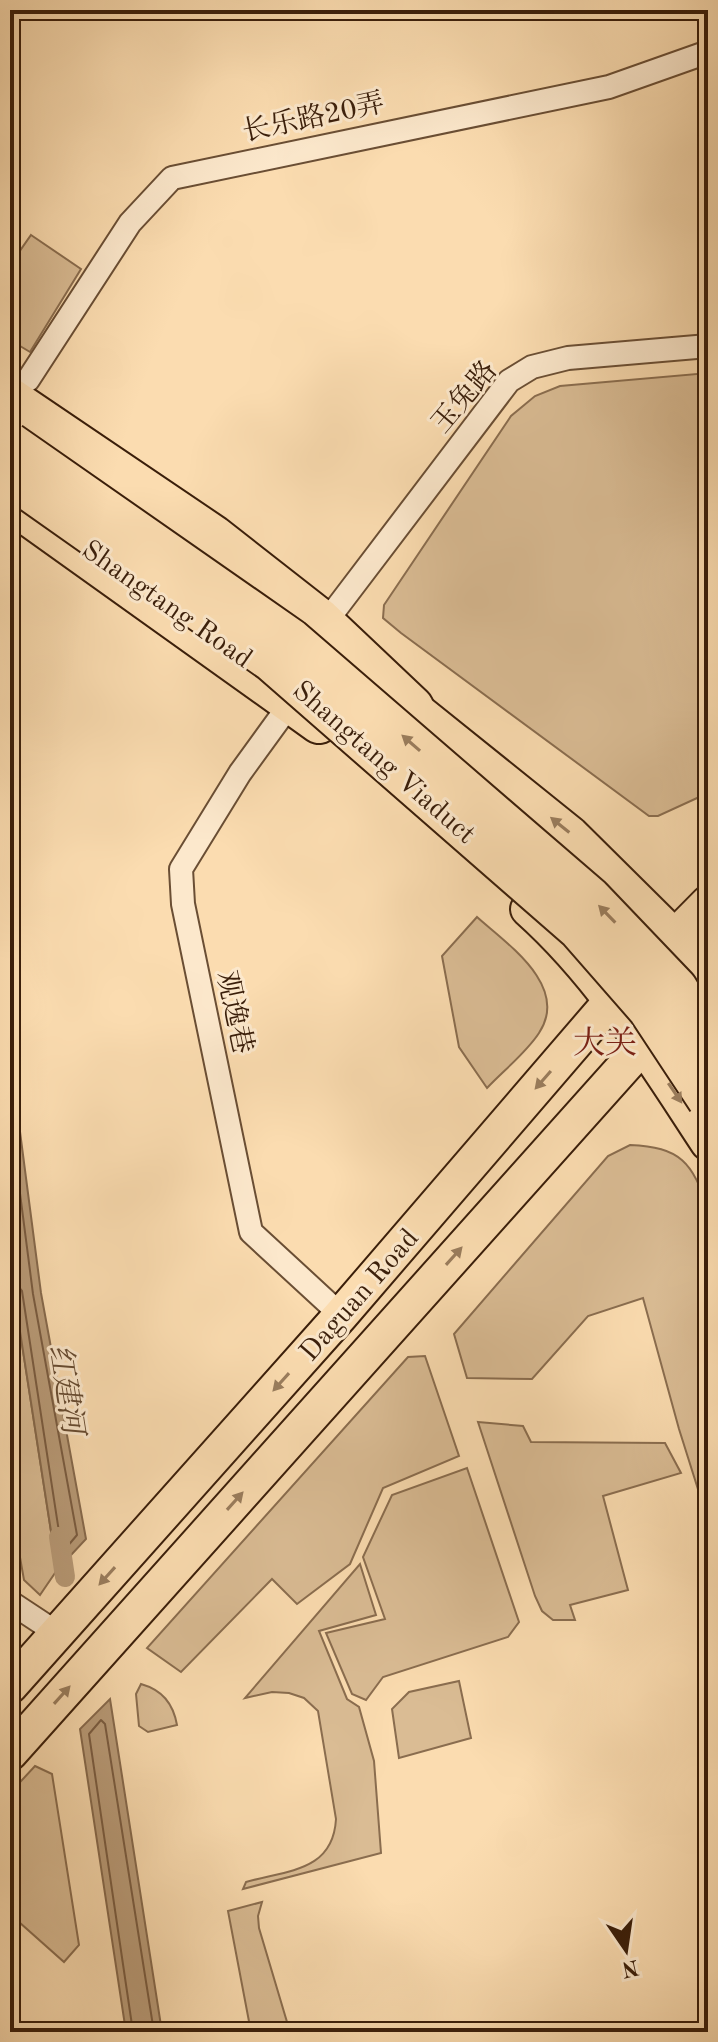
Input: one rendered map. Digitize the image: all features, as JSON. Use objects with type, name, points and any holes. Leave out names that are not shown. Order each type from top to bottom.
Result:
[{"type":"highway","points":[[19,389],[320,619],[413,707]]},
{"type":"highway","name":"Shangtang Viaduct","points":[[10,443],[291,639],[591,898],[677,988],[708,1040]]},
{"type":"highway","name":"Shangtang Viaduct","points":[[10,477],[271,661],[579,930],[648,1009],[708,1100]]},
{"type":"highway","points":[[10,502],[329,731]]},
{"type":"main road","name":"Shangtang Road","points":[[10,421],[321,646],[413,707],[571,834],[676,938],[707,977]]},
{"type":"main road","name":"Shangtang Road","points":[[10,491],[276,680],[552,930],[612,1000],[708,1143]]},
{"type":"main road","name":"Daguan Road","points":[[10,1686],[341,1315],[612,1000],[708,903]]},
{"type":"main road","name":"Daguan Road","points":[[10,1753],[642,1044],[707,977]]},
{"type":"street","name":"长乐路20弄","points":[[19,389],[130,223],[172,178],[609,87],[708,52]]},
{"type":"street","name":"玉兔路","points":[[335,610],[509,381],[532,367],[568,358],[708,346]]},
{"type":"street","name":"观逸巷","points":[[285,711],[240,773],[181,869],[183,904],[251,1232],[341,1315]]},
{"type":"street","points":[[10,1602],[57,1633]]},
{"type":"shaded area","points":[[31,235],[81,269],[30,352],[10,340],[10,265]]},
{"type":"shaded area","points":[[708,373],[708,793],[658,816],[649,816],[401,633],[383,618],[384,605],[511,416],[535,396],[560,386]]},
{"type":"shaded area","points":[[477,917],[531,968],[547,999],[546,1016],[539,1033],[487,1088],[459,1047],[442,956]]},
{"type":"shaded area","points":[[630,1145],[661,1149],[682,1160],[697,1180],[708,1210],[708,1521],[643,1298],[588,1316],[532,1379],[467,1378],[454,1334],[608,1156]]},
{"type":"shaded area","points":[[10,1267],[57,1570],[40,1595],[24,1580],[10,1501]]},
{"type":"shaded area","points":[[425,1356],[459,1456],[383,1488],[350,1564],[297,1604],[272,1579],[181,1672],[147,1648],[408,1357]]},
{"type":"shaded area","points":[[478,1422],[523,1426],[531,1442],[665,1443],[681,1473],[603,1496],[628,1590],[570,1605],[575,1620],[553,1620],[542,1611]]},
{"type":"shaded area","points":[[467,1468],[519,1622],[508,1637],[383,1677],[366,1700],[352,1694],[326,1633],[385,1619],[363,1557],[392,1495]]},
{"type":"shaded area","points":[[360,1564],[376,1615],[319,1631],[347,1699],[359,1707],[374,1761],[381,1853],[243,1889],[246,1882],[292,1871],[317,1859],[333,1836],[336,1819],[318,1711],[304,1698],[289,1693],[272,1692],[245,1698]]},
{"type":"shaded area","points":[[459,1681],[471,1738],[399,1758],[392,1709],[409,1692]]},
{"type":"shaded area","points":[[141,1684],[165,1698],[173,1710],[177,1725],[148,1732],[139,1726],[136,1694]]},
{"type":"shaded area","points":[[35,1766],[52,1774],[79,1945],[64,1962],[10,1914],[10,1793]]},
{"type":"shaded area","points":[[262,1902],[259,1928],[290,2032],[251,2032],[228,1911]]},
{"type":"water","points":[[10,1055],[41,1293],[86,1539],[57,1570],[10,1267]]},
{"type":"water","points":[[110,1699],[162,2032],[126,2032],[80,1729]]},
{"type":"waterway","name":"红建河","points":[[59,1537],[65,1577]]},
{"type":"district","name":"大关","points":[[605,1042]]}]
